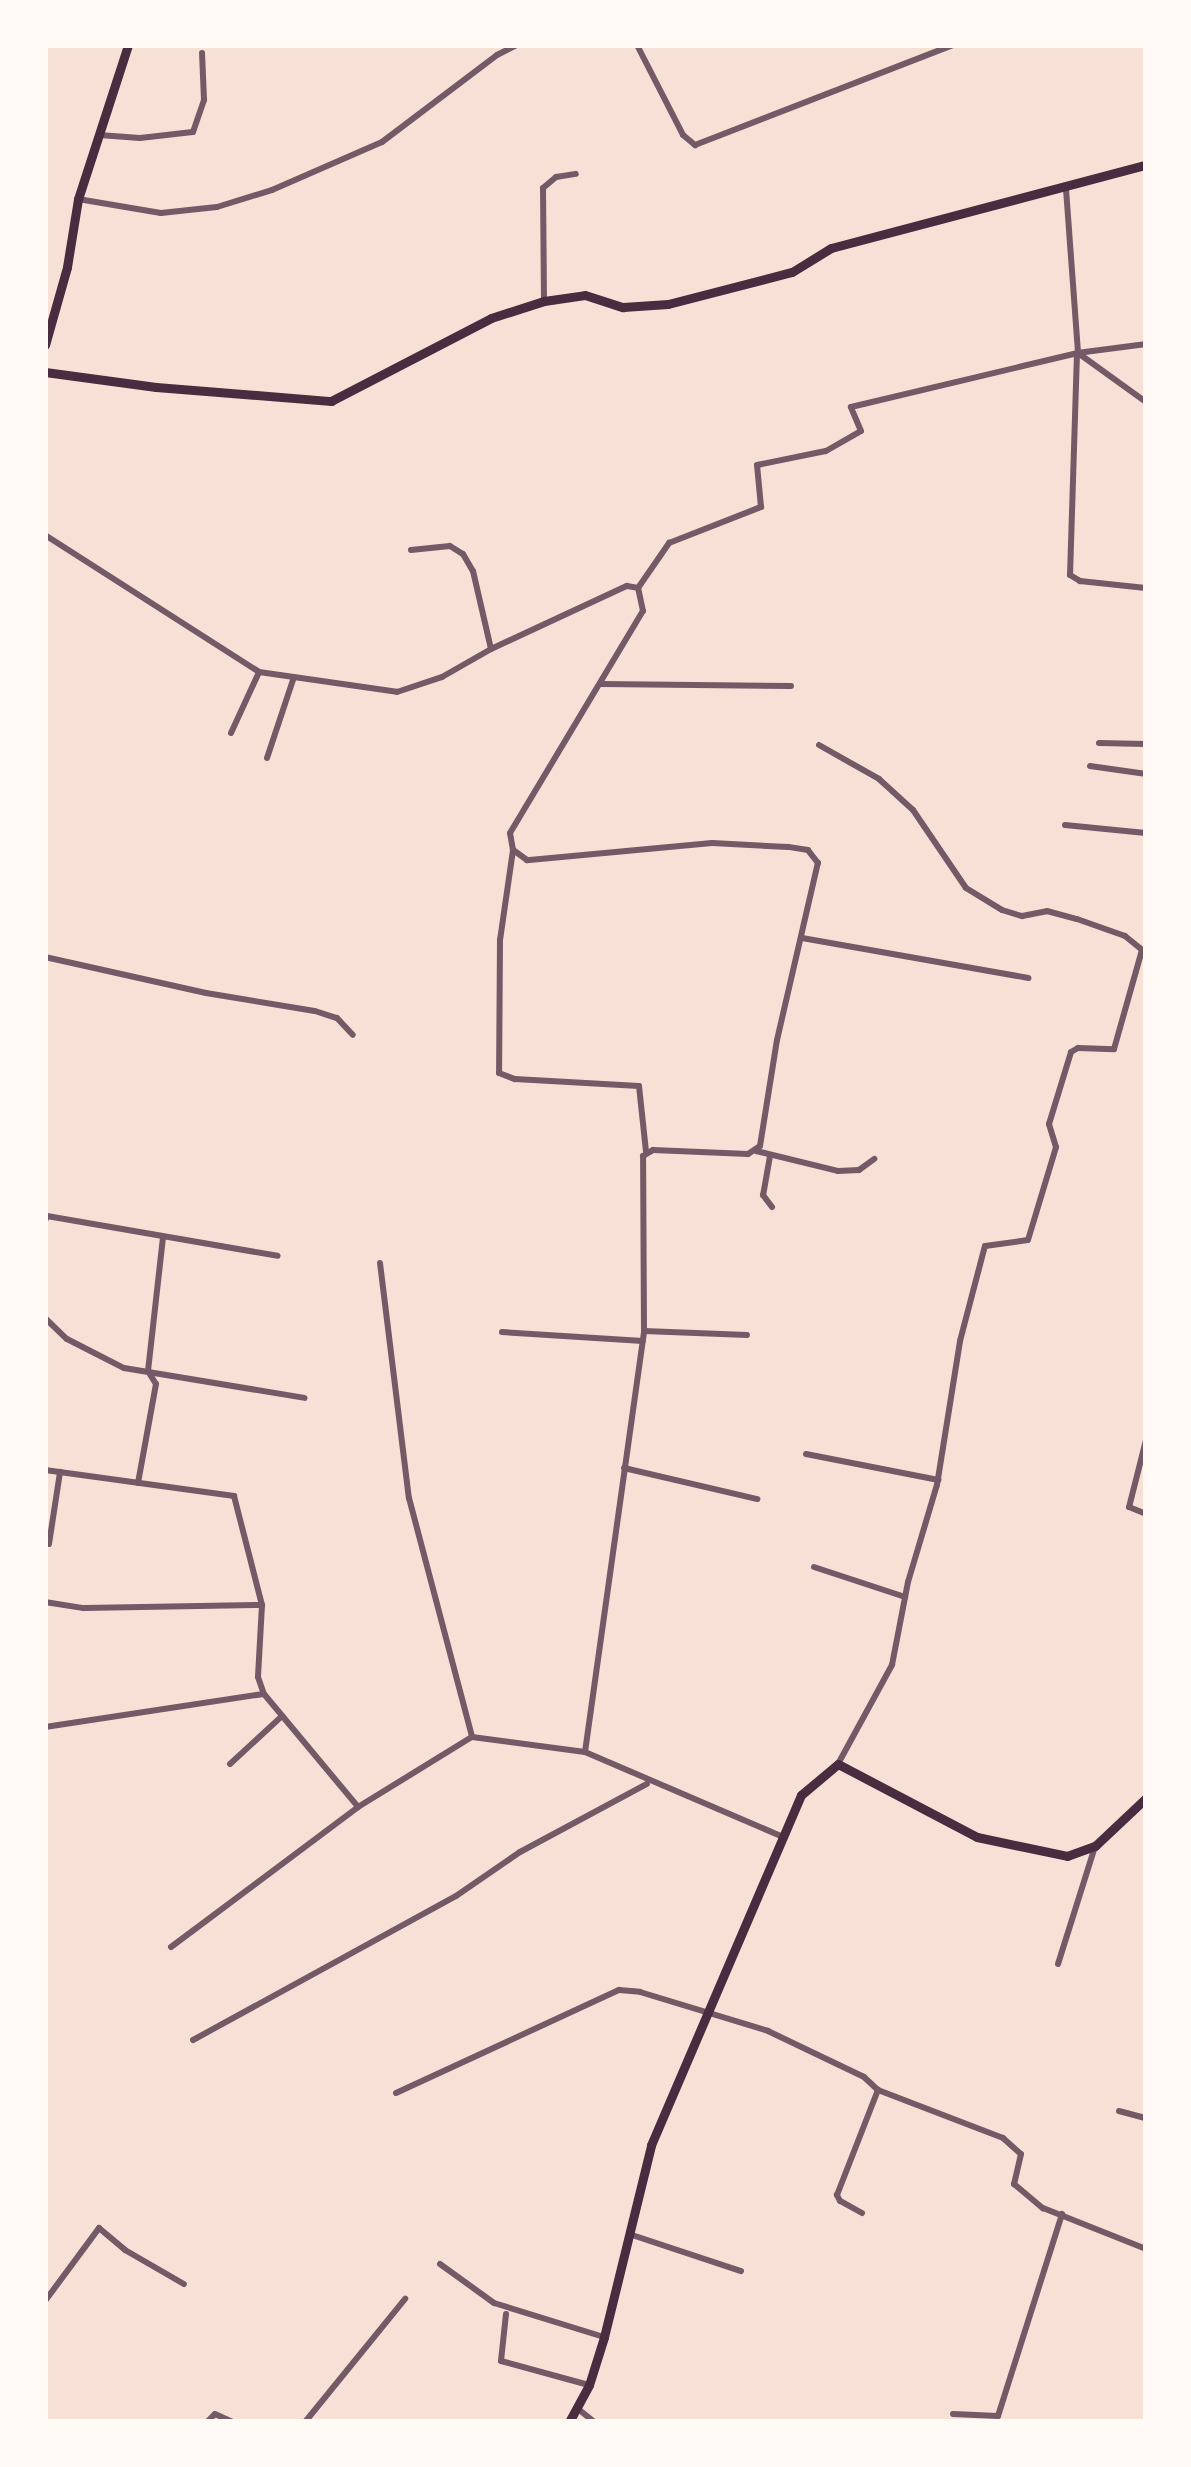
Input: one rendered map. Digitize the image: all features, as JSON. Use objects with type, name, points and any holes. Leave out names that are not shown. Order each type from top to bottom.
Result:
[{"type":"main road","points":[[45,345],[67,267],[78,198],[128,45]]},
{"type":"main road","points":[[45,372],[156,388],[332,401],[491,318],[544,301],[585,295],[624,307],[668,304],[792,272],[831,248],[1146,165]]},
{"type":"main road","points":[[569,2422],[589,2385],[604,2337],[651,2144],[801,1795],[838,1764],[977,1837],[1067,1856],[1095,1846],[1146,1798]]},
{"type":"street","points":[[78,198],[161,213],[217,207],[272,190],[382,142],[497,55],[517,45]]},
{"type":"street","points":[[637,45],[683,134],[695,145],[953,45]]},
{"type":"street","points":[[98,134],[140,138],[193,132],[204,100],[202,54]]},
{"type":"street","points":[[544,301],[543,188],[556,178],[576,174]]},
{"type":"street","points":[[1066,189],[1078,352],[1070,575],[1080,582],[1146,588]]},
{"type":"street","points":[[585,1752],[644,1331],[641,1177],[646,1151],[639,1086],[514,1079],[498,1073],[500,940],[513,850],[510,833],[643,611],[638,588],[669,543],[761,506],[757,465],[847,443],[861,431],[850,407],[1078,352],[1146,344]]},
{"type":"street","points":[[1078,352],[1146,402]]},
{"type":"street","points":[[45,535],[259,672],[397,692],[442,677],[491,648],[627,586],[638,588]]},
{"type":"street","points":[[412,550],[450,546],[464,554],[473,571],[491,648]]},
{"type":"street","points":[[231,734],[259,672]]},
{"type":"street","points":[[267,758],[294,677]]},
{"type":"street","points":[[600,684],[791,686]]},
{"type":"street","points":[[1099,743],[1146,744]]},
{"type":"street","points":[[820,745],[879,780],[913,810],[966,888],[1002,910],[1022,916],[1048,911],[1077,919],[1125,936],[1144,951],[1114,1049],[1078,1048],[1071,1052],[1049,1124],[1056,1147],[1028,1240],[984,1246],[960,1340],[938,1480],[905,1597],[892,1665],[838,1764]]},
{"type":"street","points":[[1090,766],[1146,774]]},
{"type":"street","points":[[1065,825],[1146,832]]},
{"type":"street","points":[[513,850],[527,860],[712,844],[808,850],[818,863],[756,1151]]},
{"type":"street","points":[[802,938],[1028,978]]},
{"type":"street","points":[[45,958],[206,993],[315,1011],[337,1018],[353,1034]]},
{"type":"street","points":[[646,1151],[756,1151],[850,1172],[874,1159]]},
{"type":"street","points":[[770,1156],[763,1195],[772,1207]]},
{"type":"street","points":[[46,1218],[278,1256]]},
{"type":"street","points":[[138,1483],[156,1384],[148,1371],[163,1238]]},
{"type":"street","points":[[380,1263],[409,1498],[472,1738]]},
{"type":"street","points":[[45,1318],[67,1339],[124,1368],[305,1398]]},
{"type":"street","points":[[644,1331],[747,1335]]},
{"type":"street","points":[[502,1332],[642,1341]]},
{"type":"street","points":[[1146,1440],[1130,1507],[1146,1514]]},
{"type":"street","points":[[806,1454],[938,1480]]},
{"type":"street","points":[[624,1468],[757,1499]]},
{"type":"street","points":[[45,1470],[234,1496],[262,1605],[258,1678],[264,1694],[358,1808]]},
{"type":"street","points":[[49,1544],[60,1472]]},
{"type":"street","points":[[814,1567],[905,1597]]},
{"type":"street","points":[[45,1602],[84,1608],[262,1605]]},
{"type":"street","points":[[45,1726],[264,1694]]},
{"type":"street","points":[[230,1764],[282,1716]]},
{"type":"street","points":[[171,1947],[358,1808],[472,1738],[585,1752],[648,1783],[783,1837]]},
{"type":"street","points":[[192,2040],[456,1896],[520,1852],[648,1783]]},
{"type":"street","points":[[1058,1964],[1095,1846]]},
{"type":"street","points":[[396,2093],[620,1990],[709,2010],[768,2031],[864,2078],[878,2090],[1004,2138],[1021,2154],[1014,2184],[1043,2208],[1146,2249]]},
{"type":"street","points":[[862,2212],[840,2201],[838,2194],[878,2090]]},
{"type":"street","points":[[1119,2111],[1146,2118]]},
{"type":"street","points":[[953,2414],[998,2416],[1062,2214]]},
{"type":"street","points":[[45,2302],[99,2228],[125,2250],[184,2284]]},
{"type":"street","points":[[629,2234],[741,2271]]},
{"type":"street","points":[[440,2264],[494,2303],[604,2337]]},
{"type":"street","points":[[306,2422],[405,2299]]},
{"type":"street","points":[[506,2314],[501,2361],[589,2385]]},
{"type":"street","points":[[577,2408],[594,2422]]},
{"type":"street","points":[[206,2422],[215,2414],[233,2422]]}]
